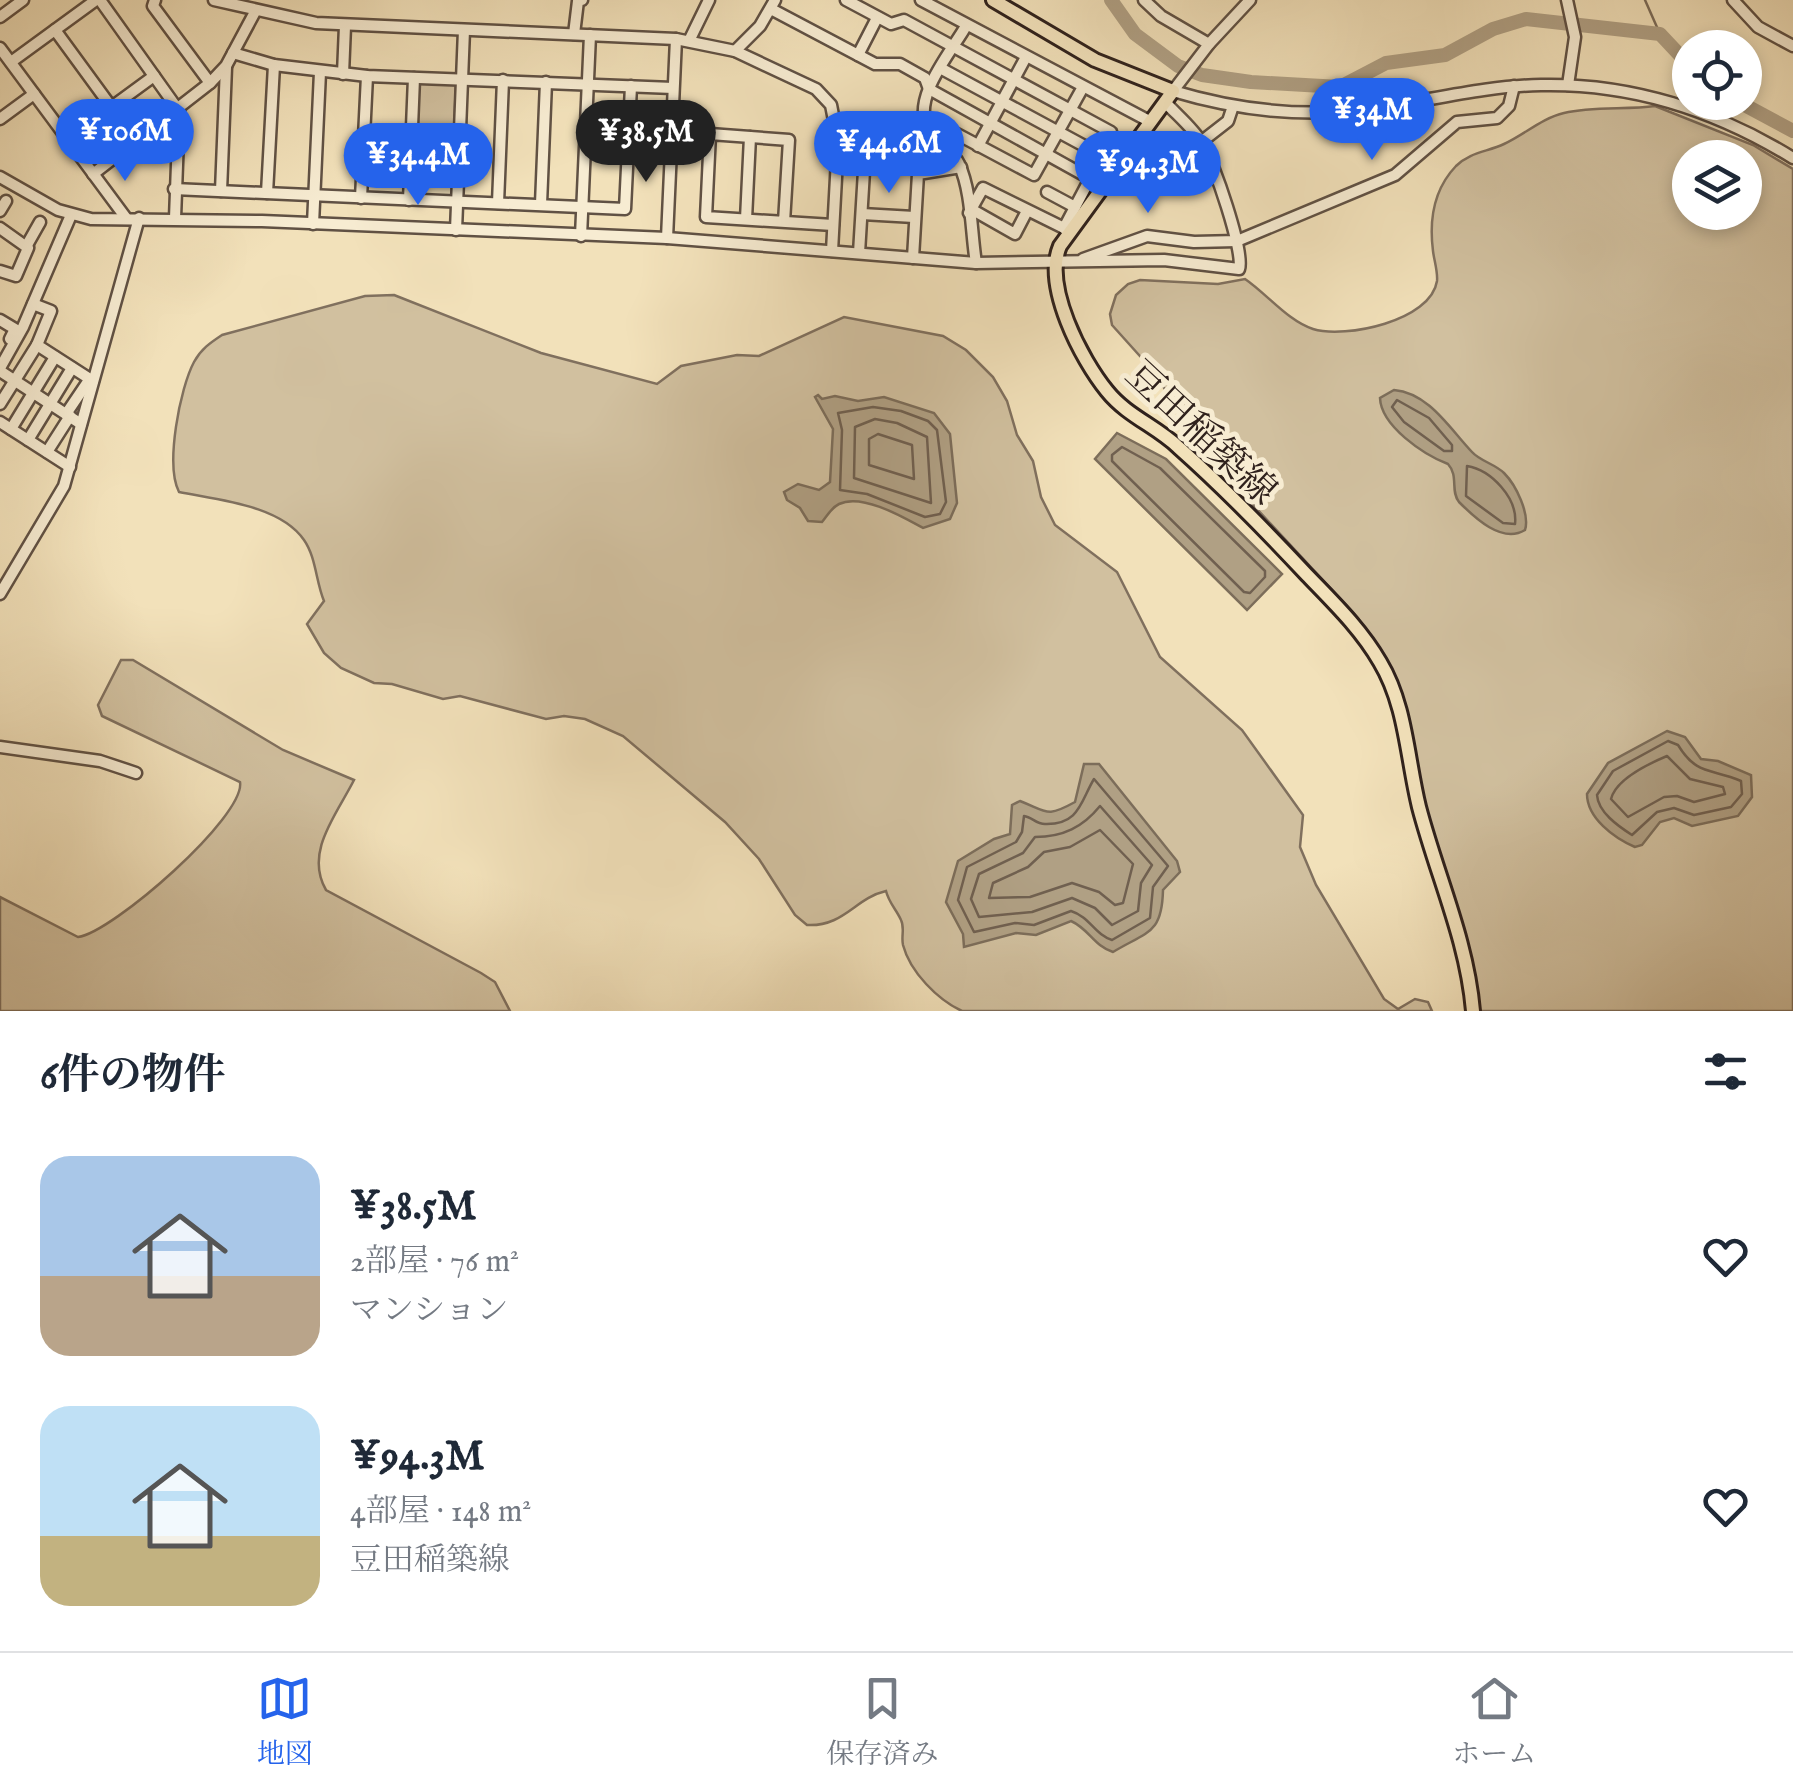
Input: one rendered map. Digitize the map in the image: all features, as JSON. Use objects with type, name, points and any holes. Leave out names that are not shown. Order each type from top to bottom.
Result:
[{"type":"main road","points":[[992,0],[1095,60],[1173,92],[1066,230],[1052,264]]},
{"type":"main road","name":"豆田稲築線","points":[[1052,264],[1062,308],[1105,388],[1142,423],[1174,443],[1270,536],[1357,627],[1380,662],[1400,708],[1409,767],[1432,856],[1470,968],[1473,1011]]},
{"type":"street","points":[[10,62],[98,0],[179,110],[175,218]]},
{"type":"street","points":[[155,0],[154,6],[210,84]]},
{"type":"street","points":[[214,0],[345,26],[676,40],[735,51],[816,89],[831,105],[838,141],[832,251]]},
{"type":"street","points":[[574,34],[578,1],[582,0]]},
{"type":"street","points":[[689,41],[708,0]]},
{"type":"street","points":[[846,0],[891,24],[904,20],[1113,134],[1066,230],[983,188],[970,212]]},
{"type":"street","points":[[920,0],[1150,122]]},
{"type":"street","points":[[1144,0],[1161,16],[1209,44]]},
{"type":"street","points":[[1173,92],[1209,44],[1250,0]]},
{"type":"street","points":[[1567,0],[1574,28],[1568,85]]},
{"type":"street","points":[[1732,0],[1758,27],[1793,46]]},
{"type":"street","points":[[0,17],[18,1]]},
{"type":"street","points":[[735,51],[760,26],[773,4],[875,64],[905,66],[926,78],[929,90],[1091,178]]},
{"type":"street","points":[[93,174],[210,84],[226,66],[256,10]]},
{"type":"street","points":[[858,55],[878,18]]},
{"type":"street","points":[[344,74],[345,26]]},
{"type":"street","points":[[966,26],[929,90],[924,117],[926,126],[960,167],[976,263]]},
{"type":"street","points":[[55,30],[112,108]]},
{"type":"street","points":[[456,230],[464,30]]},
{"type":"street","points":[[581,236],[590,35]]},
{"type":"street","points":[[667,238],[676,40]]},
{"type":"street","points":[[0,48],[93,174],[133,218]]},
{"type":"street","points":[[233,53],[274,65],[367,76],[673,88]]},
{"type":"street","points":[[978,146],[1026,56]]},
{"type":"street","points":[[266,193],[274,65]]},
{"type":"street","points":[[220,191],[226,66]]},
{"type":"street","points":[[942,68],[1103,156]]},
{"type":"street","points":[[313,224],[320,72]]},
{"type":"street","points":[[68,140],[154,76]]},
{"type":"street","points":[[362,198],[367,76]]},
{"type":"street","points":[[409,200],[414,78]]},
{"type":"street","points":[[498,203],[503,80]]},
{"type":"street","points":[[541,204],[546,82]]},
{"type":"street","points":[[1173,92],[1233,106],[1328,112],[1514,86],[1568,85],[1637,93],[1675,103],[1741,128],[1793,158]]},
{"type":"street","points":[[174,189],[624,210],[631,86]]},
{"type":"street","points":[[1070,263],[1146,236],[1194,242],[1237,240],[1394,175],[1457,122],[1497,118],[1509,106],[1514,86]]},
{"type":"street","points":[[924,117],[1034,175],[1084,87]]},
{"type":"street","points":[[0,178],[71,215],[667,238],[976,263],[1201,261],[1239,269],[1242,259],[1234,220],[1201,142],[1173,92]]},
{"type":"street","points":[[0,119],[34,94]]},
{"type":"street","points":[[1201,142],[1228,121],[1233,106]]},
{"type":"street","points":[[671,131],[789,140],[784,222]]},
{"type":"street","points":[[710,134],[706,217],[833,225]]},
{"type":"street","points":[[746,220],[750,137]]},
{"type":"street","points":[[914,258],[918,174],[960,167]]},
{"type":"street","points":[[859,254],[864,171]]},
{"type":"street","points":[[1047,192],[1075,208]]},
{"type":"street","points":[[970,212],[1015,234],[1027,210]]},
{"type":"street","points":[[862,214],[914,218]]},
{"type":"street","points":[[71,215],[0,370],[81,424]]},
{"type":"street","points":[[0,594],[58,499],[70,467],[133,218]]},
{"type":"street","points":[[0,271],[16,276],[40,222]]},
{"type":"street","points":[[0,228],[27,245]]},
{"type":"street","points":[[0,404],[37,346],[51,312],[33,304]]},
{"type":"street","points":[[0,320],[15,330],[0,356]]},
{"type":"street","points":[[37,346],[91,380]]},
{"type":"street","points":[[11,429],[55,357]]},
{"type":"street","points":[[28,440],[72,368]]},
{"type":"street","points":[[47,452],[91,380]]},
{"type":"street","points":[[0,422],[70,467]]},
{"type":"street","points":[[0,747],[100,761],[136,773]]},
{"type":"shaded area","points":[[417,81],[456,83],[454,128],[415,126]]},
{"type":"shaded area","points":[[1655,106],[1672,113],[1672,120],[1690,120],[1740,140],[1672,140],[1672,230],[1762,230],[1762,150],[1793,169],[1793,1011],[1476,1011],[1393,672],[1358,618],[1256,508],[1170,398],[1156,374],[1112,325],[1110,314],[1116,295],[1140,280],[1218,284],[1245,279],[1286,314],[1313,329],[1327,331],[1365,329],[1404,316],[1420,307],[1437,281],[1432,239],[1435,205],[1443,185],[1461,161],[1504,144],[1548,119],[1586,110]]},
{"type":"shaded area","points":[[394,295],[541,353],[657,384],[681,366],[737,355],[759,356],[844,317],[943,336],[966,350],[993,377],[1007,401],[1055,525],[1117,572],[1160,657],[1242,730],[1303,815],[1300,847],[1316,885],[1384,999],[1398,1009],[1415,999],[1428,1002],[1432,1011],[962,1011],[918,975],[903,945],[902,923],[886,891],[831,922],[807,925],[795,915],[759,859],[725,822],[623,736],[585,719],[546,719],[460,696],[443,699],[392,684],[374,683],[341,668],[324,653],[307,624],[324,601],[304,540],[293,528],[264,512],[179,492],[173,464],[176,427],[194,362],[222,335],[365,296]]},
{"type":"shaded area","points":[[121,660],[133,660],[283,750],[354,780],[321,847],[320,876],[326,890],[495,982],[510,1011],[0,1011],[0,897],[78,937],[95,931],[174,871],[222,820],[236,798],[240,782],[102,716],[98,705]]},
{"type":"water","points":[[1394,390],[1428,405],[1475,455],[1504,473],[1521,500],[1525,530],[1498,532],[1459,502],[1448,464],[1416,447],[1382,409],[1380,398]]},
{"type":"water","points":[[835,396],[858,401],[884,397],[934,413],[950,434],[957,503],[950,519],[923,528],[882,508],[848,501],[831,510],[822,522],[808,521],[784,492],[798,484],[819,490],[830,482],[833,429],[815,397],[822,399]]},
{"type":"water","points":[[1117,433],[1166,459],[1282,574],[1247,610],[1095,459]]},
{"type":"water","points":[[1667,731],[1685,737],[1701,759],[1718,761],[1751,775],[1752,797],[1738,816],[1692,826],[1674,818],[1660,822],[1642,845],[1635,847],[1603,826],[1588,803],[1587,794],[1608,763]]},
{"type":"water","points":[[1084,764],[1099,764],[1177,861],[1180,872],[1163,890],[1156,923],[1144,935],[1113,952],[1071,921],[1036,935],[1016,933],[964,947],[963,934],[946,902],[958,861],[1010,834],[1012,805],[1020,801],[1052,812],[1075,802]]},
{"type":"waterway","points":[[1111,0],[1135,34],[1178,66],[1202,75],[1251,82],[1340,87],[1386,63],[1445,55],[1493,29],[1526,19],[1660,34],[1672,47]]},
{"type":"waterway","points":[[1645,0],[1660,34]]},
{"type":"waterway","points":[[1762,114],[1793,131]]}]
